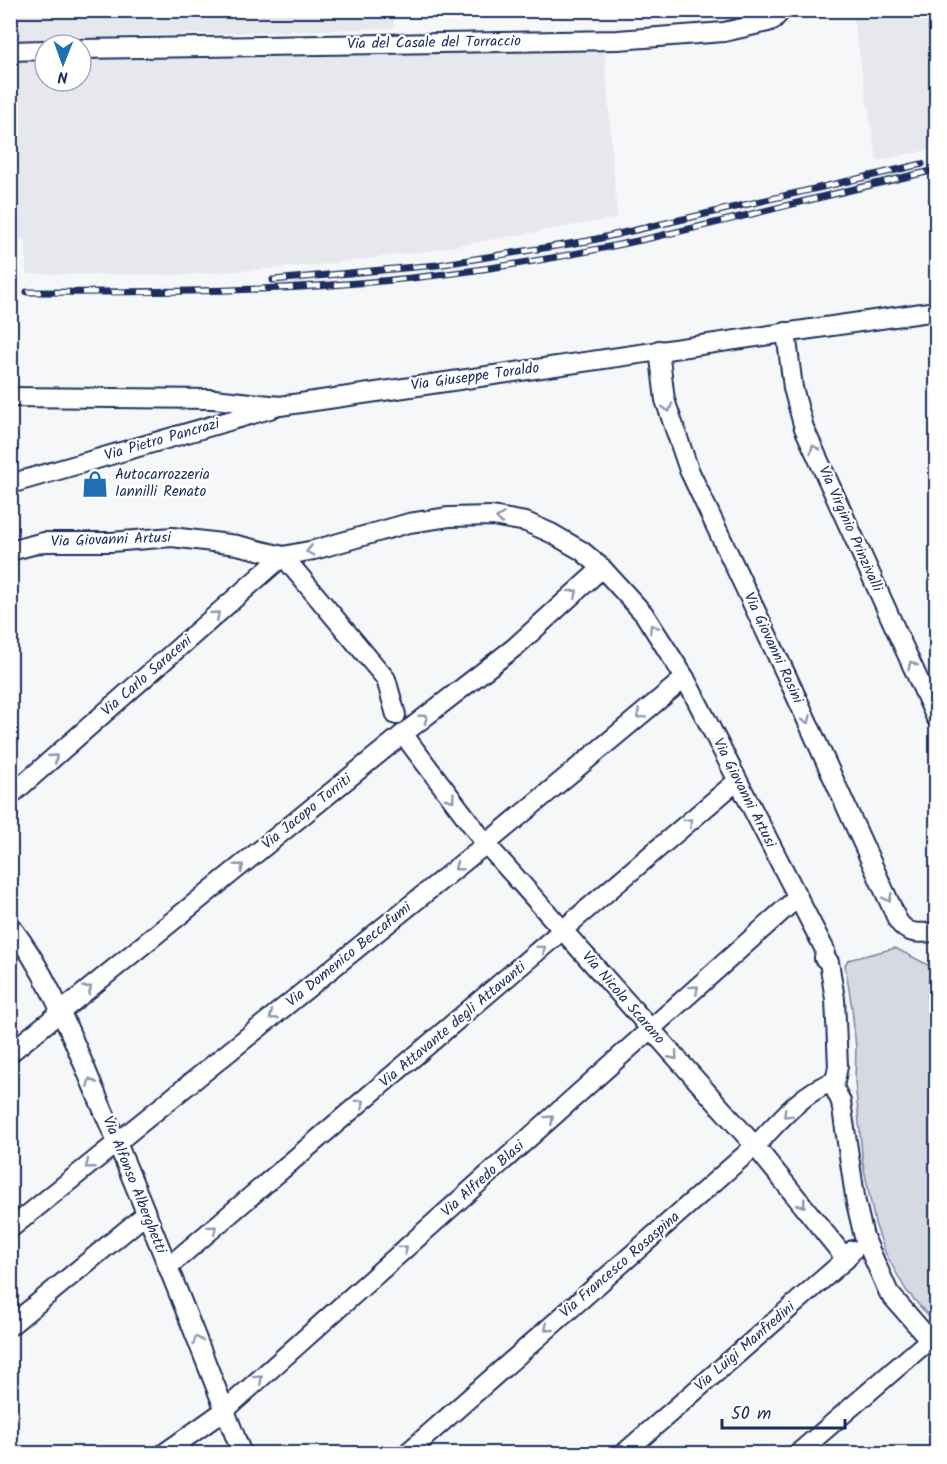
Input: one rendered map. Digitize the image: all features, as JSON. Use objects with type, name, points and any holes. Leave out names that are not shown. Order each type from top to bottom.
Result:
[{"type":"street","name":"Via del Casale del Torraccio","points":[[93,49],[618,40],[724,32],[768,22],[782,10]]},
{"type":"street","points":[[10,51],[33,50]]},
{"type":"street","name":"Via Giuseppe Toraldo","points":[[10,397],[214,399],[280,406],[936,311]]},
{"type":"street","name":"Via Virginio Prinzivalli","points":[[786,332],[793,388],[804,428],[936,718]]},
{"type":"street","name":"Via Giovanni Rosini","points":[[659,350],[665,400],[689,470],[790,683],[898,921],[903,928],[914,933],[936,932]]},
{"type":"street","name":"Via Pietro Pancrazi","points":[[10,484],[280,406]]},
{"type":"street","name":"Via Giovanni Artusi","points":[[10,551],[44,542],[111,542],[172,537],[237,545],[283,556],[314,550],[409,523],[449,517],[492,516],[526,522],[551,533],[582,551],[602,568],[644,614],[685,678],[825,950],[825,958],[829,962],[833,979],[838,1066],[834,1087],[841,1102],[856,1203],[864,1237],[889,1293],[933,1344]]},
{"type":"street","points":[[283,556],[386,679],[396,715]]},
{"type":"street","name":"Via Carlo Saraceni","points":[[10,796],[283,556]]},
{"type":"street","name":"Via Jacopo Torriti","points":[[10,1053],[403,734],[515,647],[602,568]]},
{"type":"street","name":"Via Domenico Beccafumi","points":[[10,1229],[486,844],[685,678]]},
{"type":"street","name":"Via Nicola Scarano","points":[[403,734],[486,844],[755,1146],[846,1259]]},
{"type":"street","name":"Via Attavante degli Attavanti","points":[[168,1267],[737,781]]},
{"type":"street","name":"Via Alfredo Blasi","points":[[163,1454],[225,1410],[798,897]]},
{"type":"street","name":"Via Alfonso Alberghetti","points":[[10,926],[40,969],[61,1012],[117,1142],[242,1454]]},
{"type":"street","name":"Via Francesco Rosaspina","points":[[406,1454],[755,1146],[810,1092],[830,1083],[834,1087]]},
{"type":"street","points":[[10,1326],[146,1214]]},
{"type":"street","name":"Via Luigi Manfredini","points":[[623,1454],[846,1259],[864,1237]]},
{"type":"street","points":[[797,1454],[933,1344]]},
{"type":"shaded area","points":[[394,10],[394,28],[93,37],[93,33],[33,33],[33,39],[11,40],[11,11]]},
{"type":"shaded area","points":[[852,11],[936,11],[936,148],[877,161]]},
{"type":"shaded area","points":[[604,46],[617,218],[426,251],[328,264],[183,275],[26,274],[26,241],[11,235],[10,61],[33,60],[33,93],[93,93],[93,59]]},
{"type":"shaded area","points":[[895,948],[936,969],[936,1193],[931,1199],[936,1214],[936,1325],[906,1290],[885,1252],[875,1223],[863,1164],[855,1081],[856,1048],[845,965],[848,960]]},
{"type":"railway","points":[[273,280],[437,265],[588,241],[922,164]]},
{"type":"railway","points":[[27,292],[265,289],[384,281],[444,274],[558,257],[612,246],[936,170]]},
{"type":"place","name":"Autocarrozzeria Iannilli Renato","points":[[95,484]]}]
